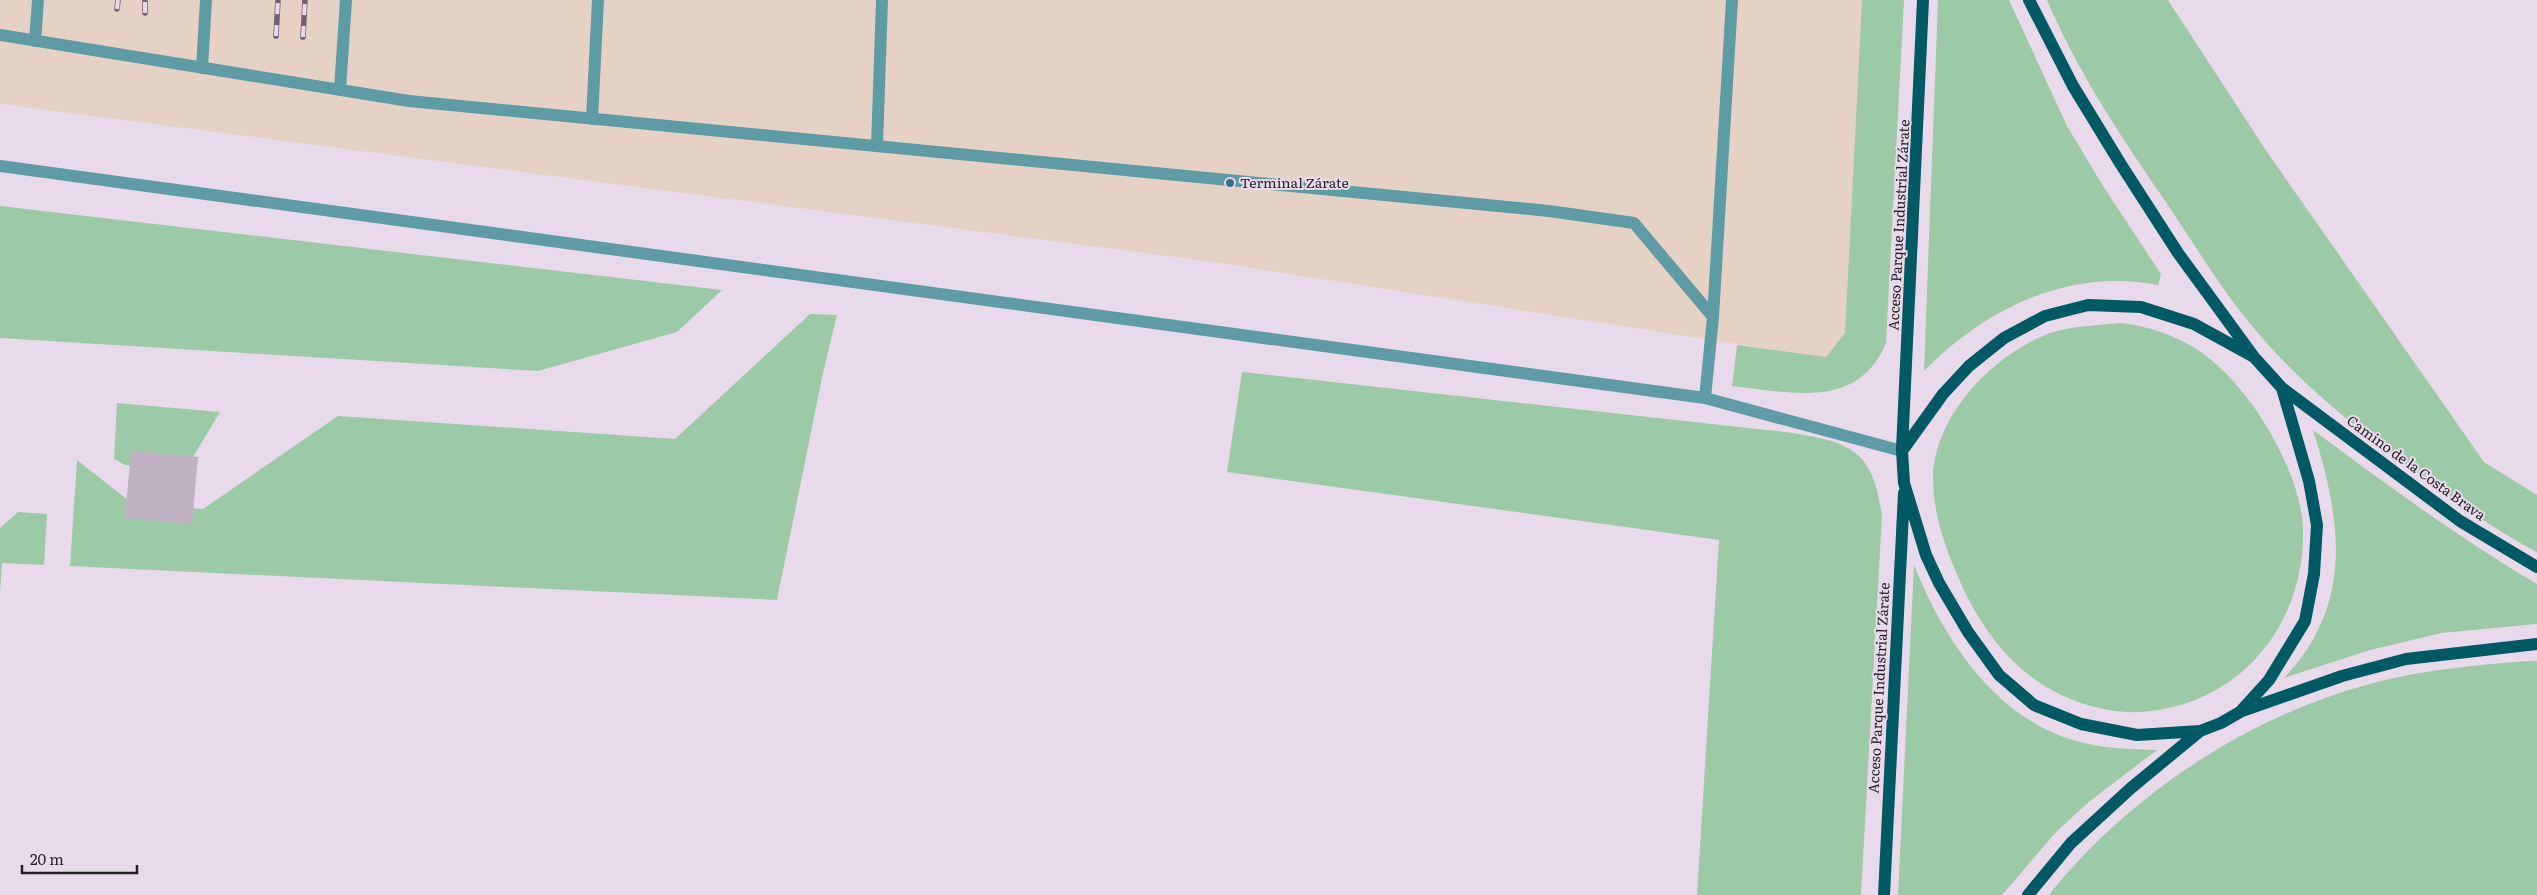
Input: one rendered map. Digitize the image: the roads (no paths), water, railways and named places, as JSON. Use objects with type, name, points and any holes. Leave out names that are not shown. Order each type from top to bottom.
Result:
[{"type":"main road","name":"Acceso Parque Industrial Zárate","points":[[1884,895],[1904,483],[1902,451],[1923,0]]},
{"type":"main road","points":[[2029,0],[2073,86],[2178,253],[2254,357],[2282,388],[2309,481],[2318,525],[2314,574],[2306,621],[2269,680],[2240,712]]},
{"type":"main road","points":[[1902,451],[1943,394],[1969,366],[2004,338],[2044,316],[2088,305],[2140,307],[2194,324],[2254,357]]},
{"type":"main road","name":"Camino de la Costa Brava","points":[[2282,388],[2460,521],[2537,567]]},
{"type":"main road","points":[[1904,483],[1926,555],[1968,632],[1999,675],[2034,705],[2081,724],[2137,735],[2200,731],[2221,724],[2240,712],[2342,676],[2406,659],[2537,644]]},
{"type":"main road","points":[[2028,895],[2071,843],[2131,788],[2200,731]]},
{"type":"street","points":[[35,41],[38,0]]},
{"type":"street","points":[[202,68],[206,0]]},
{"type":"street","points":[[340,90],[346,0]]},
{"type":"street","points":[[592,119],[598,0]]},
{"type":"street","points":[[877,146],[882,0]]},
{"type":"street","points":[[1705,398],[1713,317],[1732,0]]},
{"type":"street","points":[[0,35],[410,101],[1549,211],[1634,223],[1713,317]]},
{"type":"street","points":[[0,166],[1705,398],[1902,451]]},
{"type":"railway","points":[[117,9],[118,0]]},
{"type":"railway","points":[[145,0],[145,13]]},
{"type":"railway","points":[[276,36],[278,0]]},
{"type":"railway","points":[[303,37],[305,0]]},
{"type":"place","name":"Terminal Zárate","points":[[1230,183]]}]
